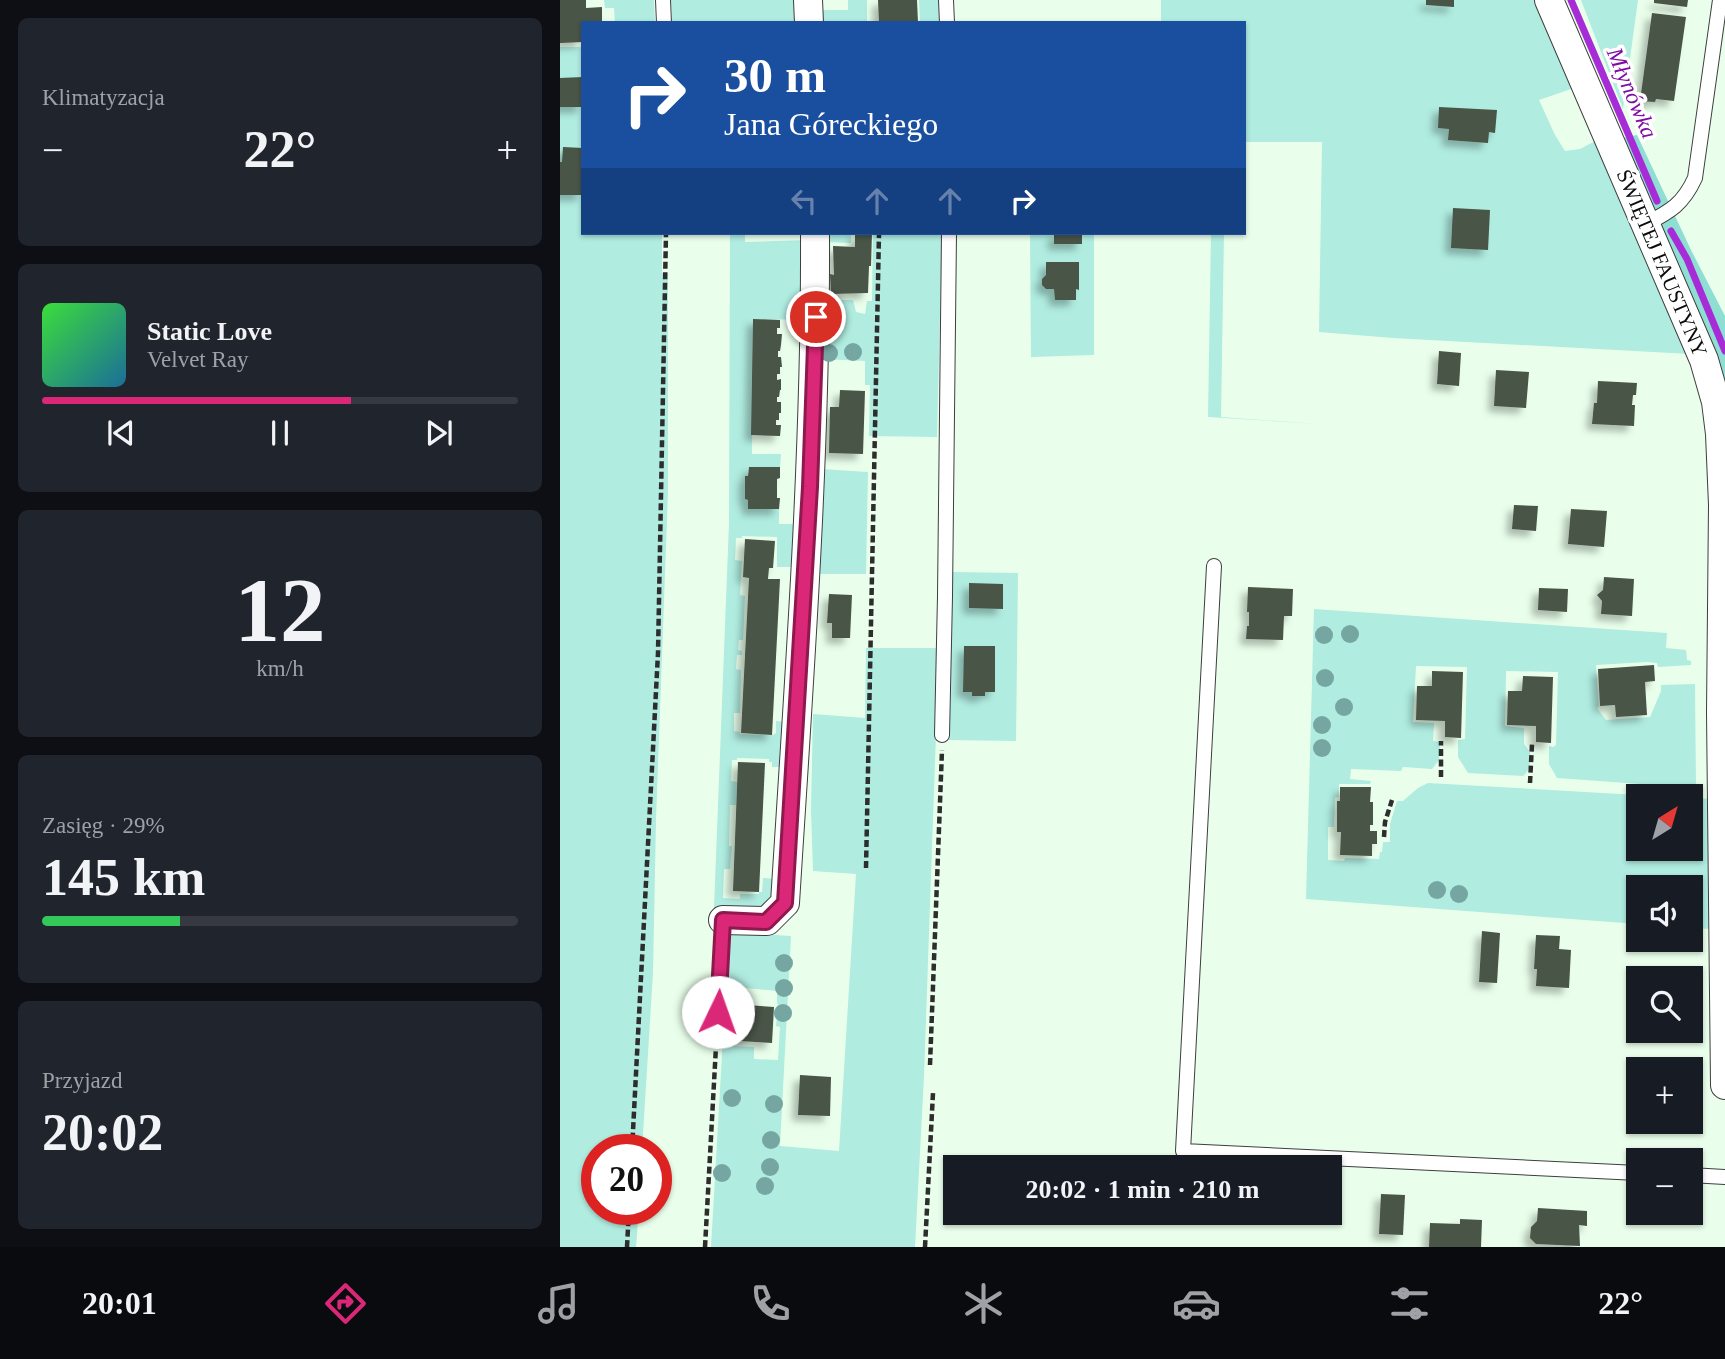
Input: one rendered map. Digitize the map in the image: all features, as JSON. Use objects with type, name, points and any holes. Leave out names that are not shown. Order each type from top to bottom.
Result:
[{"type":"street","points":[[808,0],[809,21]]},
{"type":"street","name":"ŚWIĘTEJ FAUSTYNY","points":[[1549,0],[1704,360],[1716,402],[1723,505],[1721,712],[1725,1085]]},
{"type":"street","points":[[723,920],[766,922],[785,903],[810,487],[816,235]]},
{"type":"lane","points":[[663,0],[664,21]]},
{"type":"lane","points":[[946,0],[947,21]]},
{"type":"lane","points":[[1646,224],[1677,206],[1695,178],[1720,0]]},
{"type":"lane","points":[[942,735],[949,235]]},
{"type":"lane","points":[[1214,566],[1183,1151],[1626,1172]]},
{"type":"lane","points":[[718,1012],[723,920]]},
{"type":"lane","points":[[1703,1176],[1725,1177]]},
{"type":"path","points":[[633,1134],[658,653],[666,235]]},
{"type":"path","points":[[866,868],[879,235]]},
{"type":"path","points":[[930,1065],[942,735]]},
{"type":"path","points":[[1441,741],[1441,777]]},
{"type":"path","points":[[1530,783],[1532,744]]},
{"type":"path","points":[[1384,837],[1385,821],[1392,800]]},
{"type":"path","points":[[705,1247],[718,1012]]},
{"type":"path","points":[[925,1247],[933,1093]]},
{"type":"path","points":[[627,1247],[628,1225]]},
{"type":"shaded area","points":[[604,0],[654,0],[655,21],[615,21],[614,8],[605,8]]},
{"type":"shaded area","points":[[671,0],[800,0],[801,21],[672,21]]},
{"type":"shaded area","points":[[848,0],[867,0],[867,21],[817,21],[817,10],[848,10]]},
{"type":"shaded area","points":[[919,0],[940,0],[940,21],[920,21]]},
{"type":"shaded area","points":[[1161,0],[1538,0],[1577,87],[1539,100],[1565,151],[1580,149],[1599,139],[1690,354],[1319,332],[1322,142],[1246,142],[1246,21],[1161,21]]},
{"type":"shaded area","points":[[1581,0],[1638,0],[1623,109]]},
{"type":"shaded area","points":[[560,47],[581,47],[581,235],[662,235],[662,273],[668,273],[668,492],[653,973],[643,1134],[581,1134],[581,1225],[638,1225],[636,1247],[560,1247]]},
{"type":"shaded area","points":[[1637,135],[1725,316],[1725,406],[1618,139]]},
{"type":"shaded area","points":[[730,235],[745,235],[745,242],[809,240],[810,319],[753,320],[752,454],[781,454],[780,467],[749,467],[748,476],[745,476],[745,499],[748,500],[749,509],[779,509],[779,524],[795,524],[794,567],[777,567],[777,537],[736,538],[735,560],[742,561],[740,595],[745,596],[743,640],[739,640],[738,650],[742,651],[742,655],[737,655],[736,669],[741,670],[740,713],[734,713],[734,731],[740,734],[773,735],[776,733],[776,721],[787,722],[782,767],[772,767],[769,759],[732,760],[731,781],[738,782],[736,805],[730,805],[729,846],[732,846],[730,869],[724,869],[723,898],[740,899],[740,894],[759,894],[762,892],[763,878],[779,879],[779,892],[761,910],[714,908],[729,523]]},
{"type":"shaded area","points":[[822,235],[851,235],[851,243],[822,242]]},
{"type":"shaded area","points":[[873,235],[942,235],[937,437],[869,436],[870,385],[865,385],[865,361],[822,359],[822,300],[853,300],[856,312],[865,314],[867,301],[872,301]]},
{"type":"shaded area","points":[[1030,235],[1094,235],[1094,355],[1031,357]]},
{"type":"shaded area","points":[[1211,235],[1224,235],[1221,417],[1318,424],[1208,417]]},
{"type":"shaded area","points":[[821,469],[868,472],[866,574],[819,574]]},
{"type":"shaded area","points":[[951,572],[1018,573],[1016,741],[948,740]]},
{"type":"shaded area","points":[[1314,609],[1667,633],[1666,648],[1686,650],[1687,660],[1691,661],[1691,665],[1658,667],[1657,663],[1647,662],[1596,665],[1597,708],[1606,720],[1650,717],[1661,685],[1695,684],[1696,784],[1640,784],[1557,778],[1549,764],[1549,746],[1556,745],[1558,672],[1506,671],[1505,726],[1524,728],[1524,744],[1530,752],[1530,765],[1526,774],[1468,773],[1458,757],[1458,740],[1465,739],[1467,667],[1416,666],[1413,722],[1434,723],[1433,741],[1440,742],[1439,760],[1432,769],[1351,769],[1350,779],[1371,781],[1370,784],[1339,784],[1339,797],[1335,798],[1334,827],[1328,827],[1328,860],[1379,859],[1383,842],[1390,842],[1390,824],[1397,801],[1403,801],[1428,783],[1626,794],[1626,861],[1703,861],[1703,799],[1713,799],[1712,929],[1703,929],[1703,875],[1626,875],[1626,923],[1306,899]]},
{"type":"shaded area","points":[[866,648],[939,648],[924,1076],[915,1247],[711,1247],[724,1020],[727,1016],[737,1017],[735,1046],[754,1047],[754,1059],[778,1060],[780,1027],[776,1026],[777,991],[745,988],[744,992],[726,987],[729,932],[791,936],[780,1146],[839,1151],[856,874],[813,871],[813,714],[865,718]]},
{"type":"building","points":[[560,0],[586,0],[586,8],[602,7],[602,21],[581,21],[581,42],[560,43]]},
{"type":"building","points":[[878,0],[917,0],[918,21],[879,21]]},
{"type":"building","points":[[1426,0],[1454,0],[1454,7],[1426,5]]},
{"type":"building","points":[[1654,0],[1688,0],[1687,7],[1654,3]]},
{"type":"building","points":[[1652,13],[1686,17],[1674,101],[1640,101]]},
{"type":"building","points":[[581,77],[581,107],[560,107],[560,78]]},
{"type":"building","points":[[1439,107],[1497,110],[1495,133],[1489,132],[1488,143],[1448,140],[1449,129],[1438,128]]},
{"type":"building","points":[[563,147],[581,148],[581,195],[560,195]]},
{"type":"building","points":[[1453,208],[1490,210],[1488,250],[1451,248]]},
{"type":"building","points":[[855,235],[872,235],[868,293],[831,294],[830,274],[834,275],[833,246],[855,247]]},
{"type":"building","points":[[1054,235],[1082,235],[1082,244],[1054,244]]},
{"type":"building","points":[[1046,262],[1079,262],[1079,290],[1076,289],[1076,300],[1055,300],[1054,289],[1046,289],[1042,285],[1042,279],[1046,275]]},
{"type":"building","points":[[753,319],[780,320],[777,334],[782,334],[778,357],[781,357],[782,367],[780,374],[777,374],[777,380],[781,379],[781,390],[777,402],[781,402],[781,413],[776,425],[781,425],[780,436],[751,435]]},
{"type":"building","points":[[1439,351],[1461,353],[1459,386],[1437,384]]},
{"type":"building","points":[[1496,370],[1529,372],[1526,408],[1494,406]]},
{"type":"building","points":[[1598,381],[1637,383],[1632,405],[1635,405],[1634,426],[1592,424]]},
{"type":"building","points":[[840,390],[865,391],[863,454],[829,453],[830,407],[839,407]]},
{"type":"building","points":[[749,467],[780,467],[780,478],[777,479],[779,509],[748,509],[745,476],[748,476]]},
{"type":"building","points":[[1514,505],[1538,506],[1536,531],[1512,529]]},
{"type":"building","points":[[1571,509],[1607,511],[1604,547],[1568,544]]},
{"type":"building","points":[[745,539],[775,541],[773,568],[769,568],[768,579],[780,579],[772,735],[741,733],[749,578],[743,577]]},
{"type":"building","points":[[1604,577],[1634,579],[1632,616],[1601,614],[1602,601],[1597,595],[1603,590]]},
{"type":"building","points":[[969,583],[1003,584],[1003,609],[969,608]]},
{"type":"building","points":[[1248,587],[1293,589],[1292,616],[1284,616],[1283,640],[1246,639],[1249,626]]},
{"type":"building","points":[[1539,588],[1568,589],[1567,612],[1538,610]]},
{"type":"building","points":[[829,594],[852,595],[850,638],[832,638],[832,623],[827,623]]},
{"type":"building","points":[[964,646],[995,646],[995,692],[985,692],[985,696],[972,696],[972,692],[963,692]]},
{"type":"building","points":[[1654,665],[1655,681],[1645,682],[1647,715],[1616,717],[1615,705],[1600,706],[1598,669]]},
{"type":"building","points":[[1432,671],[1463,672],[1461,738],[1445,737],[1445,721],[1416,720],[1417,686],[1432,686]]},
{"type":"building","points":[[1523,676],[1553,677],[1551,743],[1536,742],[1536,726],[1507,725],[1508,691],[1522,691]]},
{"type":"building","points":[[738,762],[765,763],[759,892],[733,891]]},
{"type":"building","points":[[1340,787],[1371,787],[1373,825],[1370,825],[1370,831],[1377,831],[1377,844],[1372,844],[1372,856],[1340,855],[1341,832],[1337,832],[1337,801],[1340,801]]},
{"type":"building","points":[[1482,931],[1500,933],[1497,983],[1479,982]]},
{"type":"building","points":[[1536,935],[1560,936],[1559,949],[1571,950],[1569,988],[1536,986]]},
{"type":"building","points":[[747,1005],[774,1007],[772,1043],[740,1041],[741,1027],[746,1027]]},
{"type":"building","points":[[800,1075],[831,1077],[830,1116],[798,1115]]},
{"type":"building","points":[[1381,1194],[1405,1195],[1403,1235],[1379,1234]]},
{"type":"building","points":[[1538,1208],[1587,1211],[1587,1226],[1579,1225],[1580,1246],[1536,1244],[1530,1238],[1531,1227],[1537,1221]]},
{"type":"building","points":[[1460,1219],[1482,1220],[1481,1247],[1429,1247],[1430,1223],[1460,1224]]},
{"type":"waterway","name":"Młynówka","points":[[1571,0],[1657,201]]},
{"type":"waterway","name":"Młynówka","points":[[1671,231],[1687,259],[1725,351]]},
{"type":"route","points":[[718,1012],[723,920],[766,922],[785,903],[810,487],[816,317]]}]
